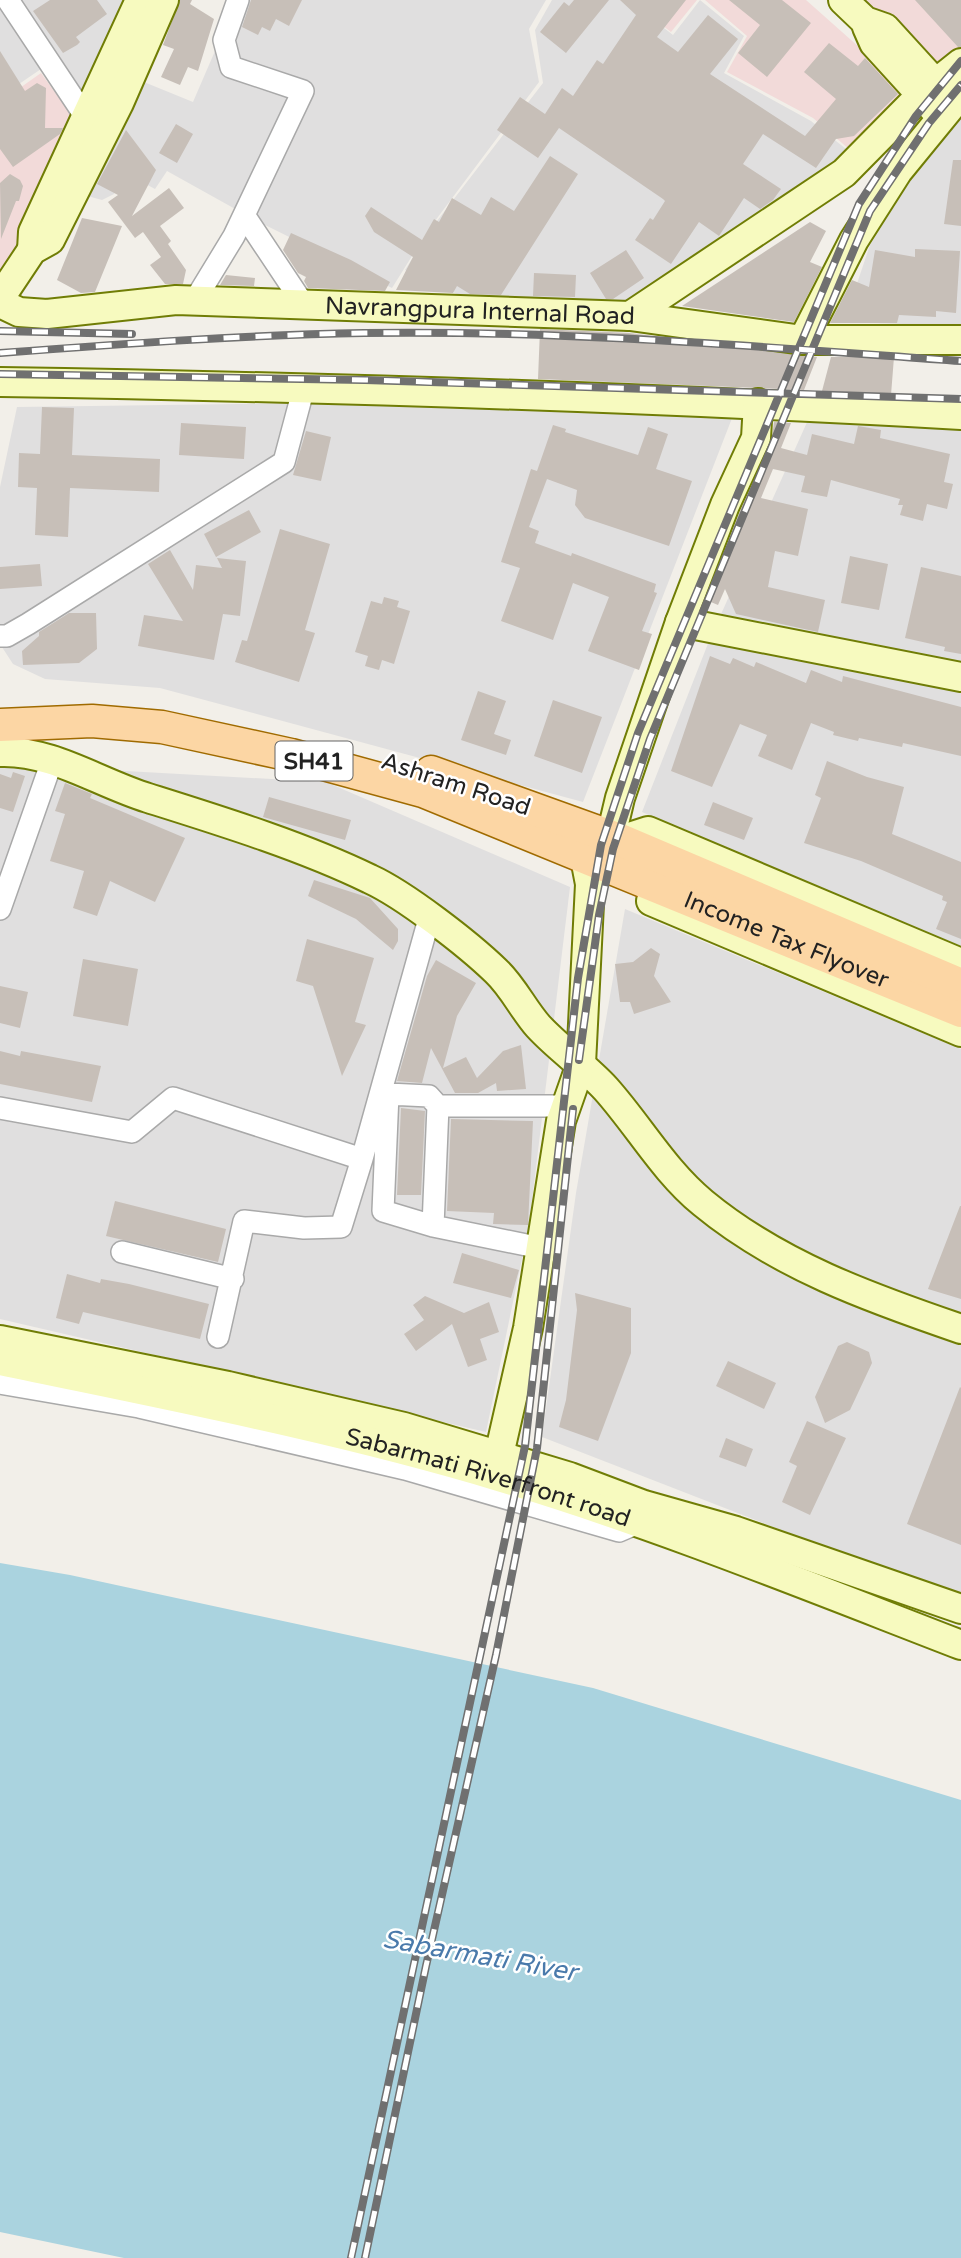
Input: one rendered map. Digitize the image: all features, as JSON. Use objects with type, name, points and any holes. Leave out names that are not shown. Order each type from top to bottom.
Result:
[{"type":"main road","name":"Ashram Road","points":[[0,707],[92,701],[165,708],[295,736],[428,771],[607,850]]},
{"type":"main road","name":"Ashram Road","points":[[0,725],[92,721],[162,727],[291,755],[423,790],[607,850]]},
{"type":"main road","name":"Income Tax Flyover","points":[[607,850],[961,985]]},
{"type":"main road","name":"Income Tax Flyover","points":[[653,869],[961,1011]]},
{"type":"street","points":[[8,0],[85,116]]},
{"type":"street","points":[[32,250],[33,232],[140,0]]},
{"type":"street","points":[[0,298],[32,250],[50,240],[119,103],[164,0]]},
{"type":"street","points":[[195,300],[244,215],[303,91],[231,67],[224,40],[237,0]]},
{"type":"street","points":[[844,0],[865,21],[885,28],[942,98]]},
{"type":"street","points":[[803,340],[854,240],[961,64]]},
{"type":"street","points":[[630,316],[855,164],[942,98]]},
{"type":"street","points":[[244,215],[304,305]]},
{"type":"street","name":"Navrangpura Internal Road","points":[[0,303],[19,312],[47,314],[195,300],[630,316],[803,340],[961,340]]},
{"type":"street","points":[[0,382],[304,387],[758,403],[961,415]]},
{"type":"street","points":[[0,636],[7,636],[28,624],[284,462],[304,387]]},
{"type":"street","points":[[499,1455],[528,1328],[566,1106],[581,1064],[590,884],[607,850],[620,798],[680,622],[725,505],[756,438],[758,403]]},
{"type":"street","points":[[680,622],[961,677]]},
{"type":"street","points":[[0,752],[14,751],[52,761],[373,880],[498,972],[538,1027],[581,1064],[694,1194],[767,1249],[834,1283],[961,1329]]},
{"type":"street","points":[[0,909],[52,761]]},
{"type":"street","points":[[607,850],[648,831],[961,963]]},
{"type":"street","points":[[607,850],[622,888],[961,1032]]},
{"type":"street","points":[[218,1337],[244,1220],[304,1228],[341,1227],[429,919]]},
{"type":"street","points":[[541,1248],[433,1226],[383,1211],[388,1094],[429,1097],[438,1106],[566,1106]]},
{"type":"street","points":[[0,1108],[132,1132],[173,1098],[362,1159]]},
{"type":"street","points":[[433,1226],[438,1106]]},
{"type":"street","points":[[122,1252],[233,1279]]},
{"type":"street","name":"Sabarmati Riverfront road","points":[[0,1340],[268,1395],[404,1427],[605,1489],[643,1505],[736,1531],[961,1609]]},
{"type":"street","name":"Sabarmati Riverfront road","points":[[0,1361],[415,1454],[640,1522],[961,1645]]},
{"type":"street","points":[[0,1383],[139,1407],[405,1469],[619,1531],[640,1522]]},
{"type":"shaded area","points":[[0,0],[129,0],[76,116],[41,69],[0,97]]},
{"type":"shaded area","points":[[237,0],[546,0],[529,29],[539,82],[429,229],[392,288],[255,220],[167,171],[155,189],[127,174],[114,194],[102,200],[84,195],[139,80],[193,102]]},
{"type":"shaded area","points":[[552,0],[642,0],[637,7],[673,35],[700,0],[744,36],[724,73],[811,121],[851,153],[629,315],[494,311],[405,270],[430,230],[543,83],[535,30]]},
{"type":"shaded area","points":[[644,0],[697,0],[671,32],[638,7]]},
{"type":"shaded area","points":[[705,0],[806,0],[913,95],[857,156],[813,118],[727,72],[747,36]]},
{"type":"shaded area","points":[[865,0],[961,0],[961,51],[938,70]]},
{"type":"shaded area","points":[[41,73],[75,120],[7,269],[0,269],[0,102]]},
{"type":"shaded area","points":[[961,110],[961,326],[844,322],[870,245],[947,122]]},
{"type":"shaded area","points":[[318,403],[734,413],[583,802],[160,688],[45,679],[13,664],[0,644],[0,487],[17,407]]},
{"type":"shaded area","points":[[808,420],[961,430],[961,946],[642,812],[709,641]]},
{"type":"shaded area","points":[[36,766],[326,782],[570,887],[529,1225],[486,1432],[0,1319],[0,767]]},
{"type":"shaded area","points":[[625,909],[961,1049],[961,1600],[542,1437],[576,1193]]},
{"type":"water","name":"Sabarmati River","points":[[0,1563],[70,1575],[593,1688],[961,1800],[961,2258],[124,2258],[0,2232]]},
{"type":"building","points":[[50,0],[97,0],[107,14],[76,37],[80,42],[63,53],[33,11]]},
{"type":"building","points":[[180,0],[192,0],[190,4],[214,19],[198,71],[188,67],[180,85],[161,77],[174,49],[163,45]]},
{"type":"building","points":[[251,0],[302,0],[289,26],[276,19],[270,31],[262,27],[258,35],[242,27]]},
{"type":"building","points":[[574,0],[609,0],[566,53],[540,32],[564,2],[569,6]]},
{"type":"building","points":[[620,0],[686,0],[657,37],[678,52],[708,15],[738,39],[710,74],[805,136],[836,99],[804,72],[829,43],[858,66],[865,58],[898,94],[854,136],[836,139],[816,168],[763,134],[743,164],[781,189],[773,200],[760,209],[744,198],[719,236],[699,222],[671,264],[635,240],[650,218],[653,220],[665,201],[663,199],[559,128],[538,158],[497,130],[520,97],[545,114],[562,88],[573,96],[597,60],[603,64],[636,15]]},
{"type":"building","points":[[729,0],[782,0],[811,23],[767,77],[738,53],[760,25]]},
{"type":"building","points":[[915,0],[961,0],[961,47],[958,47]]},
{"type":"building","points":[[0,51],[25,91],[37,83],[46,88],[45,128],[63,128],[60,134],[13,167],[0,149]]},
{"type":"building","points":[[176,124],[193,134],[177,163],[159,153]]},
{"type":"building","points":[[126,130],[156,170],[132,216],[169,188],[184,208],[160,226],[171,241],[168,244],[186,270],[183,284],[165,284],[150,265],[161,257],[143,232],[135,238],[108,202],[118,195],[97,184]]},
{"type":"building","points":[[550,156],[578,174],[501,295],[470,294],[457,286],[453,293],[396,290],[413,257],[374,232],[365,216],[371,207],[422,240],[434,219],[439,222],[452,198],[481,215],[491,197],[514,211]]},
{"type":"building","points":[[953,160],[961,160],[961,226],[944,224]]},
{"type":"building","points":[[10,174],[20,180],[23,186],[1,239],[0,183]]},
{"type":"building","points":[[82,218],[122,226],[95,292],[81,293],[57,280]]},
{"type":"building","points":[[810,222],[826,231],[810,262],[822,267],[794,322],[682,306]]},
{"type":"building","points":[[291,233],[351,260],[390,282],[385,291],[308,288],[304,281],[306,277],[298,273],[283,250]]},
{"type":"building","points":[[915,249],[960,251],[956,313],[936,311],[936,317],[899,315],[897,323],[830,323],[852,280],[869,287],[875,250],[915,257]]},
{"type":"building","points":[[626,250],[644,278],[613,299],[606,299],[590,273]]},
{"type":"building","points":[[534,273],[576,275],[575,297],[533,296]]},
{"type":"building","points":[[226,275],[255,278],[254,286],[220,285]]},
{"type":"building","points":[[540,329],[629,333],[817,357],[804,390],[538,379]]},
{"type":"building","points":[[831,357],[894,357],[891,395],[822,391]]},
{"type":"building","points":[[42,407],[74,408],[72,455],[160,459],[159,492],[70,488],[68,537],[35,535],[37,488],[18,487],[19,453],[40,454]]},
{"type":"building","points":[[774,422],[791,423],[781,448],[807,455],[812,434],[854,444],[858,426],[881,430],[880,438],[950,454],[944,482],[953,484],[947,509],[927,504],[923,521],[900,515],[903,505],[898,505],[900,499],[831,480],[827,497],[801,492],[805,476],[773,469],[761,498],[808,509],[798,556],[775,551],[768,587],[825,600],[818,632],[736,614],[725,589],[718,605],[706,600],[740,511],[771,445]]},
{"type":"building","points":[[181,423],[246,427],[244,459],[179,455]]},
{"type":"building","points":[[553,425],[566,429],[565,432],[638,455],[648,427],[668,434],[656,469],[692,481],[669,546],[585,518],[575,505],[577,490],[547,479],[529,527],[539,531],[535,543],[571,556],[572,553],[656,584],[654,592],[657,593],[642,631],[652,634],[639,670],[588,651],[609,597],[573,583],[553,640],[501,621],[520,568],[501,562],[531,469],[537,471]]},
{"type":"building","points":[[306,431],[331,437],[321,481],[293,475]]},
{"type":"building","points":[[249,510],[261,532],[216,557],[204,534]]},
{"type":"building","points":[[280,529],[330,544],[305,630],[315,633],[299,682],[235,662],[242,640],[247,641]]},
{"type":"building","points":[[170,550],[193,590],[196,565],[222,568],[217,558],[246,561],[240,616],[223,614],[214,660],[138,646],[144,615],[183,621],[148,564]]},
{"type":"building","points":[[850,556],[888,564],[879,610],[841,603]]},
{"type":"building","points":[[40,564],[42,586],[0,589],[0,567]]},
{"type":"building","points":[[921,567],[961,576],[961,654],[944,651],[945,647],[905,638]]},
{"type":"building","points":[[384,597],[399,601],[397,607],[410,611],[394,664],[382,660],[379,670],[365,666],[368,656],[355,652],[371,601],[382,604]]},
{"type":"building","points":[[69,613],[96,613],[97,649],[79,663],[23,665],[22,651],[39,636],[39,632]]},
{"type":"building","points":[[710,656],[730,664],[733,658],[754,667],[756,662],[806,683],[811,670],[842,682],[843,676],[961,707],[961,756],[903,743],[902,747],[859,738],[858,741],[833,735],[834,732],[811,723],[792,770],[758,756],[767,735],[740,724],[712,787],[671,771]]},
{"type":"building","points":[[478,691],[506,701],[494,734],[511,740],[506,755],[461,740]]},
{"type":"building","points":[[553,700],[602,717],[582,773],[534,756]]},
{"type":"building","points":[[827,761],[867,777],[904,787],[892,834],[961,862],[961,939],[936,929],[947,902],[942,900],[943,896],[861,861],[804,843],[821,798],[815,795]]},
{"type":"building","points":[[13,772],[25,776],[13,812],[0,808],[0,774],[11,778]]},
{"type":"building","points":[[65,783],[92,794],[90,798],[185,838],[155,902],[110,881],[97,916],[73,908],[84,871],[50,861],[65,814],[55,811]]},
{"type":"building","points":[[269,797],[351,820],[345,840],[263,817]]},
{"type":"building","points":[[713,802],[753,818],[744,840],[704,825]]},
{"type":"building","points":[[314,880],[370,898],[398,929],[398,941],[393,950],[356,919],[308,896]]},
{"type":"building","points":[[307,939],[374,958],[355,1022],[366,1025],[342,1076],[313,986],[296,981]]},
{"type":"building","points":[[651,948],[660,954],[654,976],[671,1002],[634,1014],[630,1002],[620,1002],[615,964],[633,962]]},
{"type":"building","points":[[83,959],[138,969],[128,1026],[73,1016]]},
{"type":"building","points":[[436,960],[476,983],[457,1016],[443,1068],[466,1057],[477,1078],[503,1051],[521,1045],[526,1089],[497,1091],[496,1083],[478,1093],[455,1093],[431,1048],[422,1083],[397,1081],[427,976]]},
{"type":"building","points":[[0,986],[28,992],[20,1028],[0,1023]]},
{"type":"building","points":[[0,1051],[20,1056],[21,1051],[101,1066],[92,1102],[0,1084]]},
{"type":"building","points":[[401,1108],[425,1111],[421,1195],[397,1195]]},
{"type":"building","points":[[451,1119],[533,1121],[528,1225],[493,1224],[494,1213],[447,1211]]},
{"type":"building","points":[[115,1201],[226,1229],[218,1262],[106,1236]]},
{"type":"building","points":[[961,1206],[961,1299],[928,1289]]},
{"type":"building","points":[[462,1253],[519,1270],[511,1298],[453,1283]]},
{"type":"building","points":[[67,1274],[100,1283],[101,1279],[129,1284],[209,1304],[200,1339],[83,1312],[79,1324],[56,1318]]},
{"type":"building","points":[[575,1293],[631,1308],[631,1353],[598,1441],[559,1427],[566,1400],[577,1310]]},
{"type":"building","points":[[425,1296],[464,1313],[489,1302],[499,1332],[480,1339],[487,1360],[468,1367],[452,1324],[416,1351],[404,1334],[424,1320],[413,1305]]},
{"type":"building","points":[[847,1342],[869,1352],[872,1363],[850,1410],[825,1423],[815,1397],[838,1346]]},
{"type":"building","points":[[728,1361],[776,1383],[764,1409],[716,1386]]},
{"type":"building","points":[[961,1388],[961,1545],[907,1524]]},
{"type":"building","points":[[807,1421],[846,1438],[810,1515],[782,1502],[797,1466],[789,1462]]},
{"type":"building","points":[[726,1438],[753,1449],[746,1467],[719,1457]]},
{"type":"railway","points":[[351,2258],[525,1446],[578,978],[601,845],[638,733],[859,204],[916,116],[961,61]]},
{"type":"railway","points":[[579,1060],[599,915],[613,849],[650,739],[870,211],[929,123],[961,85]]},
{"type":"railway","points":[[0,331],[132,334]]},
{"type":"railway","points":[[0,353],[273,336],[439,333],[738,345],[961,361]]},
{"type":"railway","points":[[0,374],[365,380],[961,399]]},
{"type":"railway","points":[[365,2258],[426,1966],[496,1655],[537,1448],[573,1109]]}]
